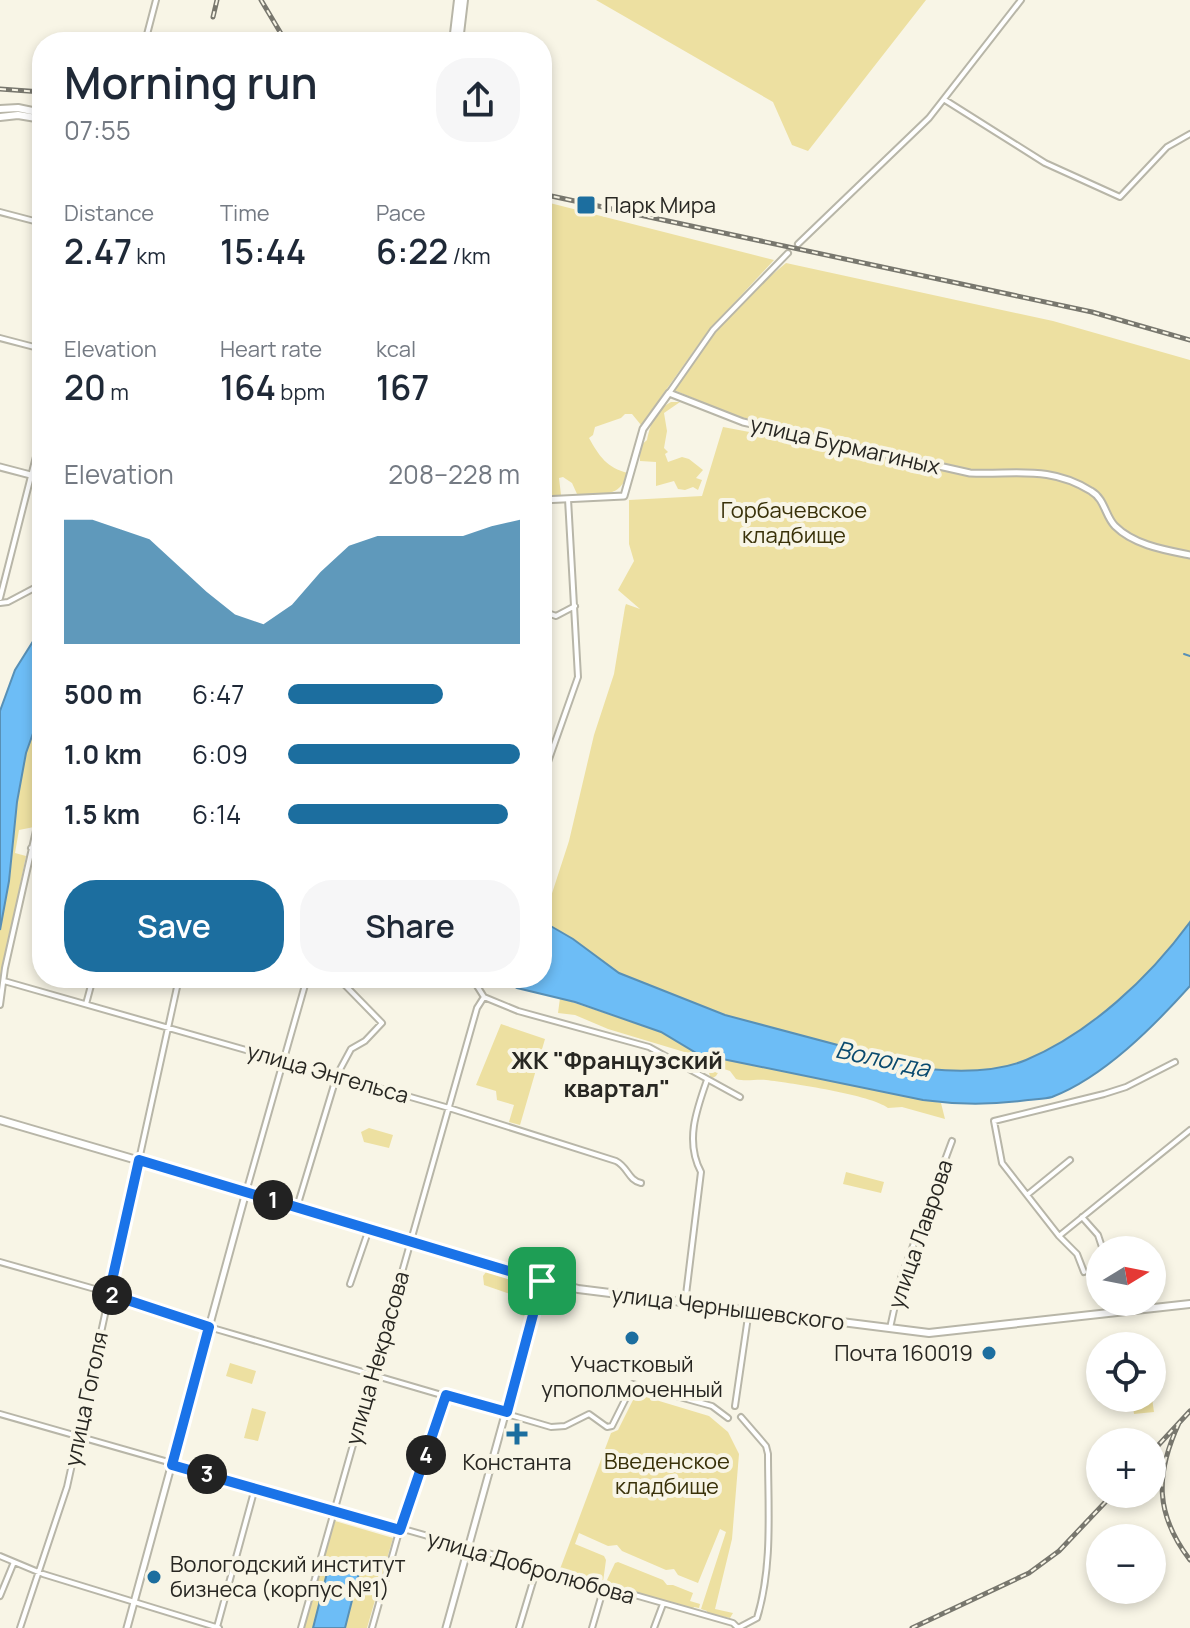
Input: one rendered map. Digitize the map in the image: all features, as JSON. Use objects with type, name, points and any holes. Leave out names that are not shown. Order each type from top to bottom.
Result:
[{"type":"main road","points":[[457,32],[461,0]]},
{"type":"main road","points":[[0,109],[18,108],[32,113]]},
{"type":"main road","points":[[0,117],[32,116]]},
{"type":"main road","name":"улица Чернышевского","points":[[0,1120],[542,1281],[578,1289],[943,1333],[1093,1316]]},
{"type":"main road","name":"улица Чернышевского","points":[[1166,1307],[1190,1304]]},
{"type":"street","points":[[148,32],[156,0]]},
{"type":"street","points":[[798,244],[907,141],[945,100],[1021,0]]},
{"type":"street","points":[[945,100],[1045,163],[1120,197],[1167,147],[1190,134]]},
{"type":"street","points":[[0,212],[32,220]]},
{"type":"street","points":[[552,500],[624,496],[643,429],[713,330],[788,253]]},
{"type":"street","points":[[0,338],[32,346]]},
{"type":"street","name":"улица Бурмагиных","points":[[669,393],[743,422],[970,473],[1051,474],[1093,491],[1101,498],[1113,525],[1129,537],[1156,548],[1190,555]]},
{"type":"street","points":[[0,467],[31,475]]},
{"type":"street","points":[[0,600],[32,471]]},
{"type":"street","points":[[552,751],[578,677],[568,499]]},
{"type":"street","points":[[0,567],[7,569]]},
{"type":"street","points":[[0,600],[32,588]]},
{"type":"street","points":[[552,615],[556,616],[575,606]]},
{"type":"street","points":[[0,1005],[32,844]]},
{"type":"street","name":"улица Энгельса","points":[[4,981],[449,1108],[616,1161],[625,1166],[629,1176],[641,1183]]},
{"type":"street","points":[[86,1004],[90,988]]},
{"type":"street","name":"улица Гоголя","points":[[20,1628],[67,1487],[177,988]]},
{"type":"street","points":[[127,1628],[304,988]]},
{"type":"street","points":[[297,1207],[337,1075],[351,1049],[365,1041],[382,1023],[348,988]]},
{"type":"street","points":[[478,988],[484,997],[518,1011],[649,1047],[740,1097]]},
{"type":"street","name":"улица Некрасова","points":[[301,1628],[477,1008],[484,997]]},
{"type":"street","points":[[1084,1272],[1077,1254],[1059,1236],[1002,1163],[994,1121],[1126,1087],[1175,1062]]},
{"type":"street","points":[[685,1303],[701,1172],[694,1158],[692,1139],[696,1110],[707,1080]]},
{"type":"street","points":[[1059,1236],[1190,1130]]},
{"type":"street","name":"улица Лаврова","points":[[890,1328],[901,1278],[952,1141]]},
{"type":"street","points":[[1027,1195],[1070,1160]]},
{"type":"street","points":[[1082,1217],[1098,1236]]},
{"type":"street","points":[[350,1284],[369,1229]]},
{"type":"street","points":[[0,1262],[209,1327],[556,1427],[589,1414],[610,1427],[616,1422],[633,1384],[712,1406],[728,1418]]},
{"type":"street","points":[[446,1628],[542,1281]]},
{"type":"street","points":[[735,1406],[749,1310]]},
{"type":"street","points":[[372,1628],[400,1530],[446,1395]]},
{"type":"street","name":"улица Добролюбова","points":[[0,1414],[733,1623],[738,1628]]},
{"type":"street","points":[[738,1628],[757,1618],[763,1598],[768,1545],[768,1454],[766,1446],[741,1417]]},
{"type":"street","points":[[0,1556],[40,1572],[218,1628],[255,1488]]},
{"type":"street","points":[[0,1596],[14,1562]]},
{"type":"street","points":[[519,1628],[537,1568]]},
{"type":"street","points":[[592,1628],[604,1587]]},
{"type":"street","points":[[654,1628],[663,1604]]},
{"type":"green space","points":[[596,0],[926,0],[808,151],[792,145],[773,102]]},
{"type":"green space","points":[[552,204],[774,260],[708,331],[641,425],[632,414],[625,414],[595,427],[589,438],[596,450],[609,464],[628,473],[619,488],[601,494],[577,494],[572,483],[563,477],[559,478],[561,495],[552,496]]},
{"type":"green space","name":"Горбачевское кладбище","points":[[786,263],[1053,321],[1190,360],[1190,922],[1156,963],[1117,1002],[1050,1049],[1015,1064],[978,1070],[928,1069],[725,1015],[619,973],[552,926],[552,893],[569,841],[594,735],[614,674],[625,607],[626,604],[640,609],[618,590],[634,561],[629,544],[629,500],[702,496],[723,427],[776,437],[773,425],[740,418],[674,390],[718,328],[755,289]]},
{"type":"green space","points":[[671,402],[680,402],[664,413],[667,431],[664,448],[668,452],[665,454],[668,462],[682,457],[703,470],[696,478],[702,480],[698,490],[693,487],[678,489],[674,481],[656,486],[656,462],[640,461],[640,446],[647,440],[654,418]]},
{"type":"green space","points":[[32,736],[32,827],[19,830],[15,853],[26,856],[0,983],[0,930],[26,752]]},
{"type":"green space","points":[[560,998],[661,1032],[698,1054],[941,1103],[945,1119],[902,1107],[888,1108],[830,1090],[766,1080],[740,1080],[721,1068],[711,1079],[691,1054],[608,1029],[575,1015],[558,1013]]},
{"type":"green space","points":[[501,1024],[545,1039],[520,1125],[509,1122],[514,1105],[497,1100],[496,1091],[476,1085]]},
{"type":"green space","points":[[369,1128],[393,1135],[389,1148],[364,1142],[361,1132]]},
{"type":"green space","points":[[846,1172],[884,1182],[881,1193],[843,1184]]},
{"type":"green space","points":[[486,1272],[534,1285],[525,1316],[517,1307],[519,1297],[484,1285]]},
{"type":"green space","points":[[230,1363],[256,1371],[252,1384],[226,1376]]},
{"type":"green space","name":"Введенское кладбище","points":[[636,1394],[709,1416],[728,1432],[739,1454],[732,1539],[715,1609],[733,1613],[730,1618],[701,1609],[726,1532],[720,1529],[698,1583],[678,1575],[674,1569],[666,1570],[622,1551],[617,1545],[608,1546],[579,1533],[575,1544],[604,1556],[606,1560],[603,1582],[560,1569],[611,1433],[618,1430]]},
{"type":"green space","points":[[252,1408],[266,1412],[258,1441],[244,1438]]},
{"type":"green space","points":[[335,1521],[393,1538],[367,1628],[345,1628],[359,1573],[329,1566],[313,1628],[304,1628]]},
{"type":"green space","points":[[618,1562],[663,1580],[667,1585],[693,1593],[690,1601],[700,1604],[699,1608],[692,1610],[609,1585],[606,1582]]},
{"type":"water","points":[[32,643],[32,736],[17,802],[9,881],[0,930],[0,711],[15,670]]},
{"type":"water","name":"Вологда","points":[[1190,922],[1190,986],[1161,1017],[1090,1077],[1052,1097],[1015,1102],[936,1102],[698,1054],[661,1032],[575,1002],[517,988],[552,988],[552,927],[619,973],[725,1015],[928,1069],[990,1069],[1026,1060],[1050,1049],[1095,1019],[1137,983]]},
{"type":"water","points":[[329,1565],[359,1573],[345,1628],[313,1628]]},
{"type":"waterway","points":[[1184,654],[1190,656]]},
{"type":"railway","points":[[213,17],[217,0]]},
{"type":"railway","points":[[261,0],[280,32]]},
{"type":"railway","points":[[0,89],[32,91]]},
{"type":"railway","points":[[552,196],[1092,312],[1190,340]]},
{"type":"railway","points":[[1166,1437],[1190,1411]]},
{"type":"railway","points":[[1179,1423],[1166,1460],[1162,1494],[1170,1526],[1190,1560]]},
{"type":"railway","points":[[912,1628],[1029,1573],[1059,1551],[1100,1508]]},
{"type":"place","name":"Парк Мира","points":[[586,205]]},
{"type":"place","name":"Участковый упополмоченный","points":[[632,1338]]},
{"type":"place","name":"Почта 160019","points":[[989,1353]]},
{"type":"place","name":"Константа","points":[[517,1434]]},
{"type":"place","name":"Вологодский институт бизнеса (корпус №1)","points":[[154,1577]]},
{"type":"district","name":"ЖК \"Французский квартал\"","points":[[617,1073]]},
{"type":"route","points":[[139,1160],[542,1281],[507,1412],[446,1395],[400,1530],[172,1465],[209,1327],[109,1294],[139,1160]]}]
